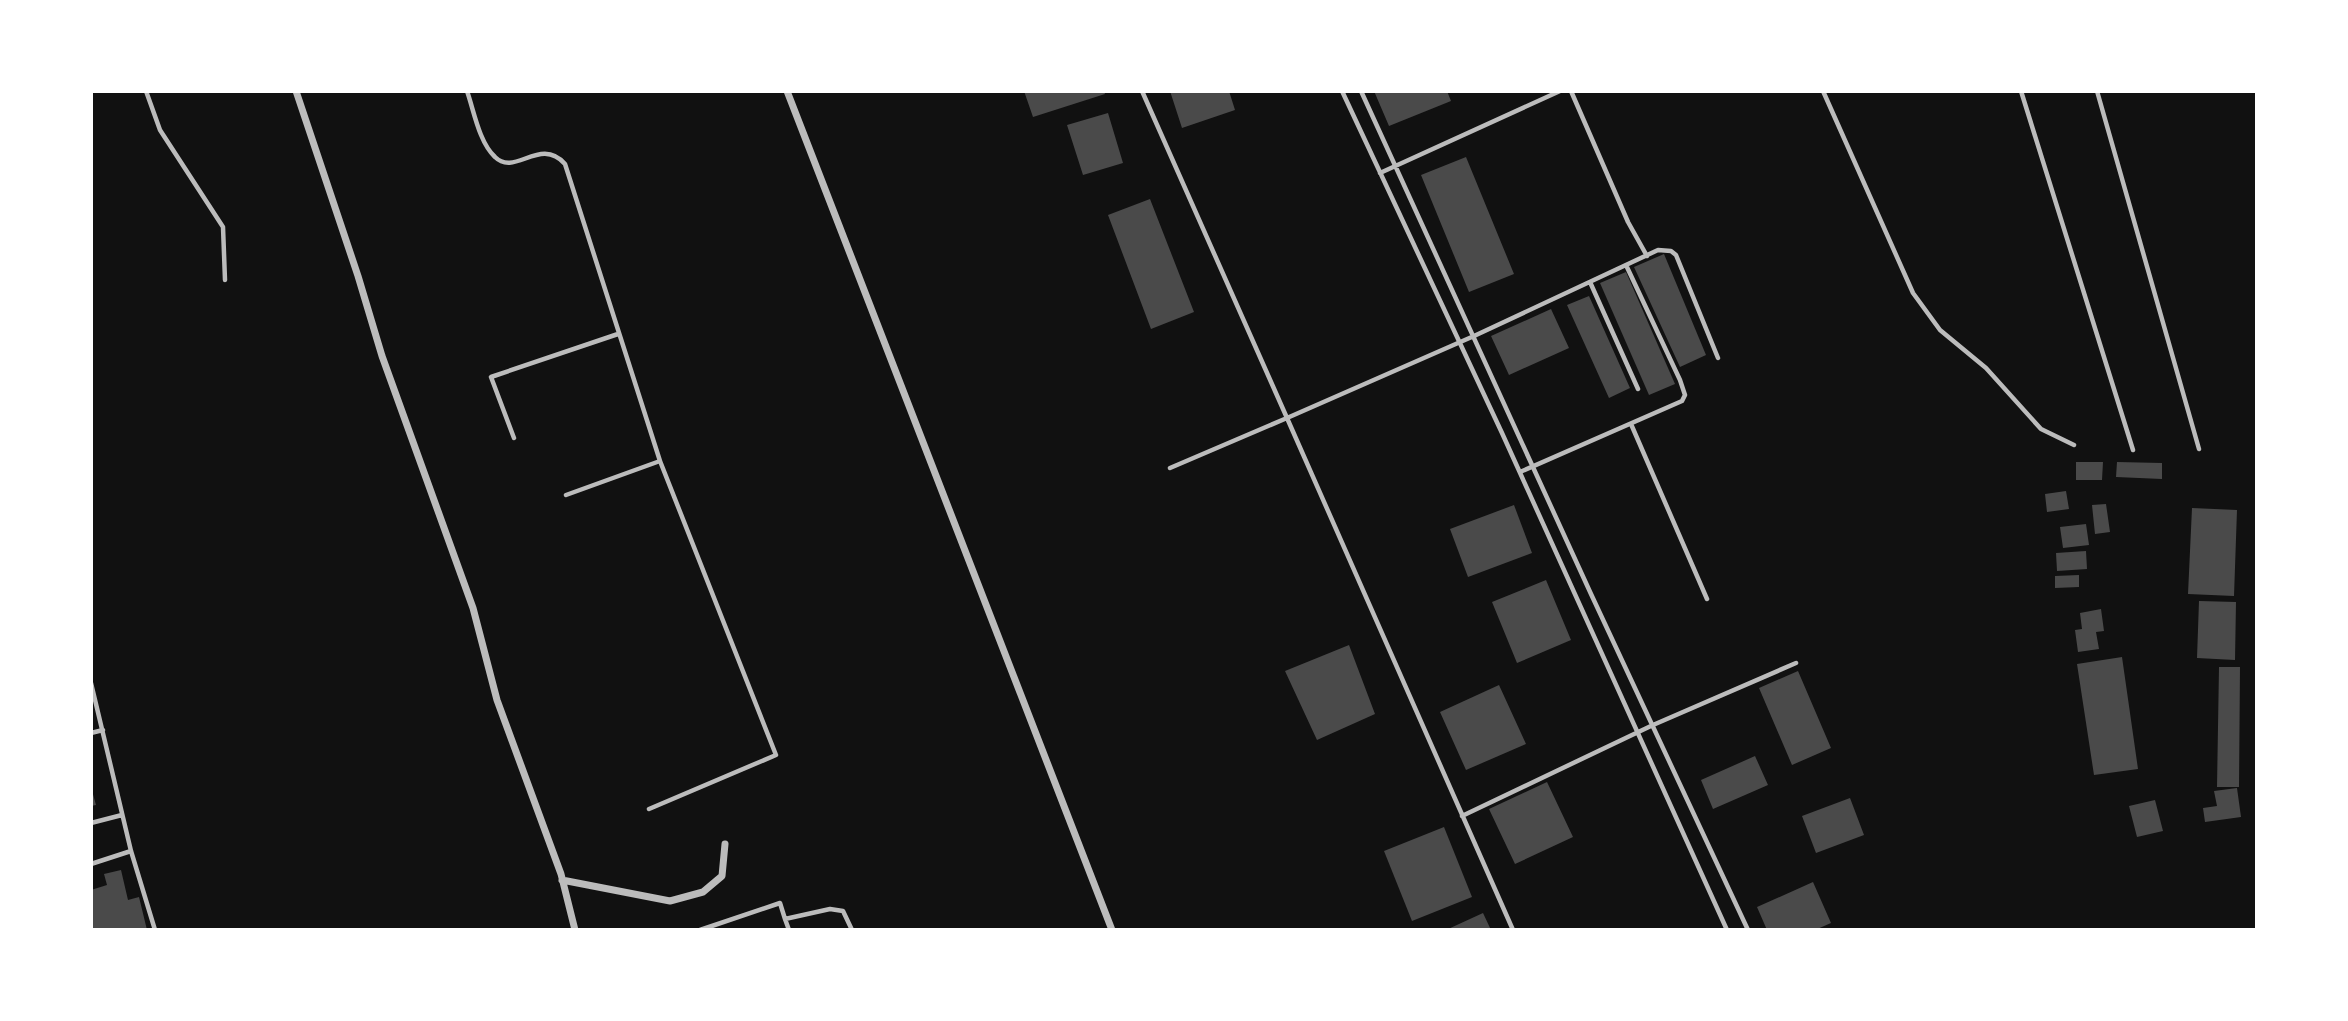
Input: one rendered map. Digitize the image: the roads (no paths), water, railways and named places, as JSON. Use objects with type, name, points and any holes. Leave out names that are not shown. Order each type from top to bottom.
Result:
[{"type":"street","points":[[296,91],[382,356],[473,608],[497,700],[562,880],[575,930]]},
{"type":"street","points":[[787,91],[1112,930]]},
{"type":"street","points":[[562,880],[670,901],[703,892],[722,876],[725,844]]},
{"type":"lane","points":[[146,91],[160,130],[223,227],[225,280]]},
{"type":"lane","points":[[467,91],[486,145],[496,159],[508,164],[544,152],[557,154],[565,164],[660,461],[776,755],[649,809]]},
{"type":"lane","points":[[1142,91],[1513,930]]},
{"type":"lane","points":[[1342,91],[1520,472],[1727,930]]},
{"type":"lane","points":[[1361,91],[1748,930]]},
{"type":"lane","points":[[1380,173],[1560,91]]},
{"type":"lane","points":[[1571,91],[1628,222],[1647,256]]},
{"type":"lane","points":[[1823,91],[1913,293],[1925,313],[1940,330],[1986,368],[2041,429],[2074,445]]},
{"type":"lane","points":[[2021,91],[2133,450]]},
{"type":"lane","points":[[2097,91],[2199,449]]},
{"type":"lane","points":[[1170,468],[1665,250],[1676,255],[1718,358]]},
{"type":"lane","points":[[1520,472],[1682,401],[1685,396],[1626,265]]},
{"type":"lane","points":[[1590,282],[1638,390]]},
{"type":"lane","points":[[514,438],[491,377],[618,334]]},
{"type":"lane","points":[[1631,424],[1707,600]]},
{"type":"lane","points":[[566,495],[660,461]]},
{"type":"lane","points":[[1462,816],[1653,725],[1796,663]]},
{"type":"lane","points":[[91,683],[131,851],[155,930]]},
{"type":"lane","points":[[91,733],[103,730]]},
{"type":"lane","points":[[91,823],[122,815]]},
{"type":"lane","points":[[91,864],[131,851]]},
{"type":"lane","points":[[700,930],[780,903],[789,930]]},
{"type":"lane","points":[[785,919],[830,909],[844,911],[852,930]]}]
